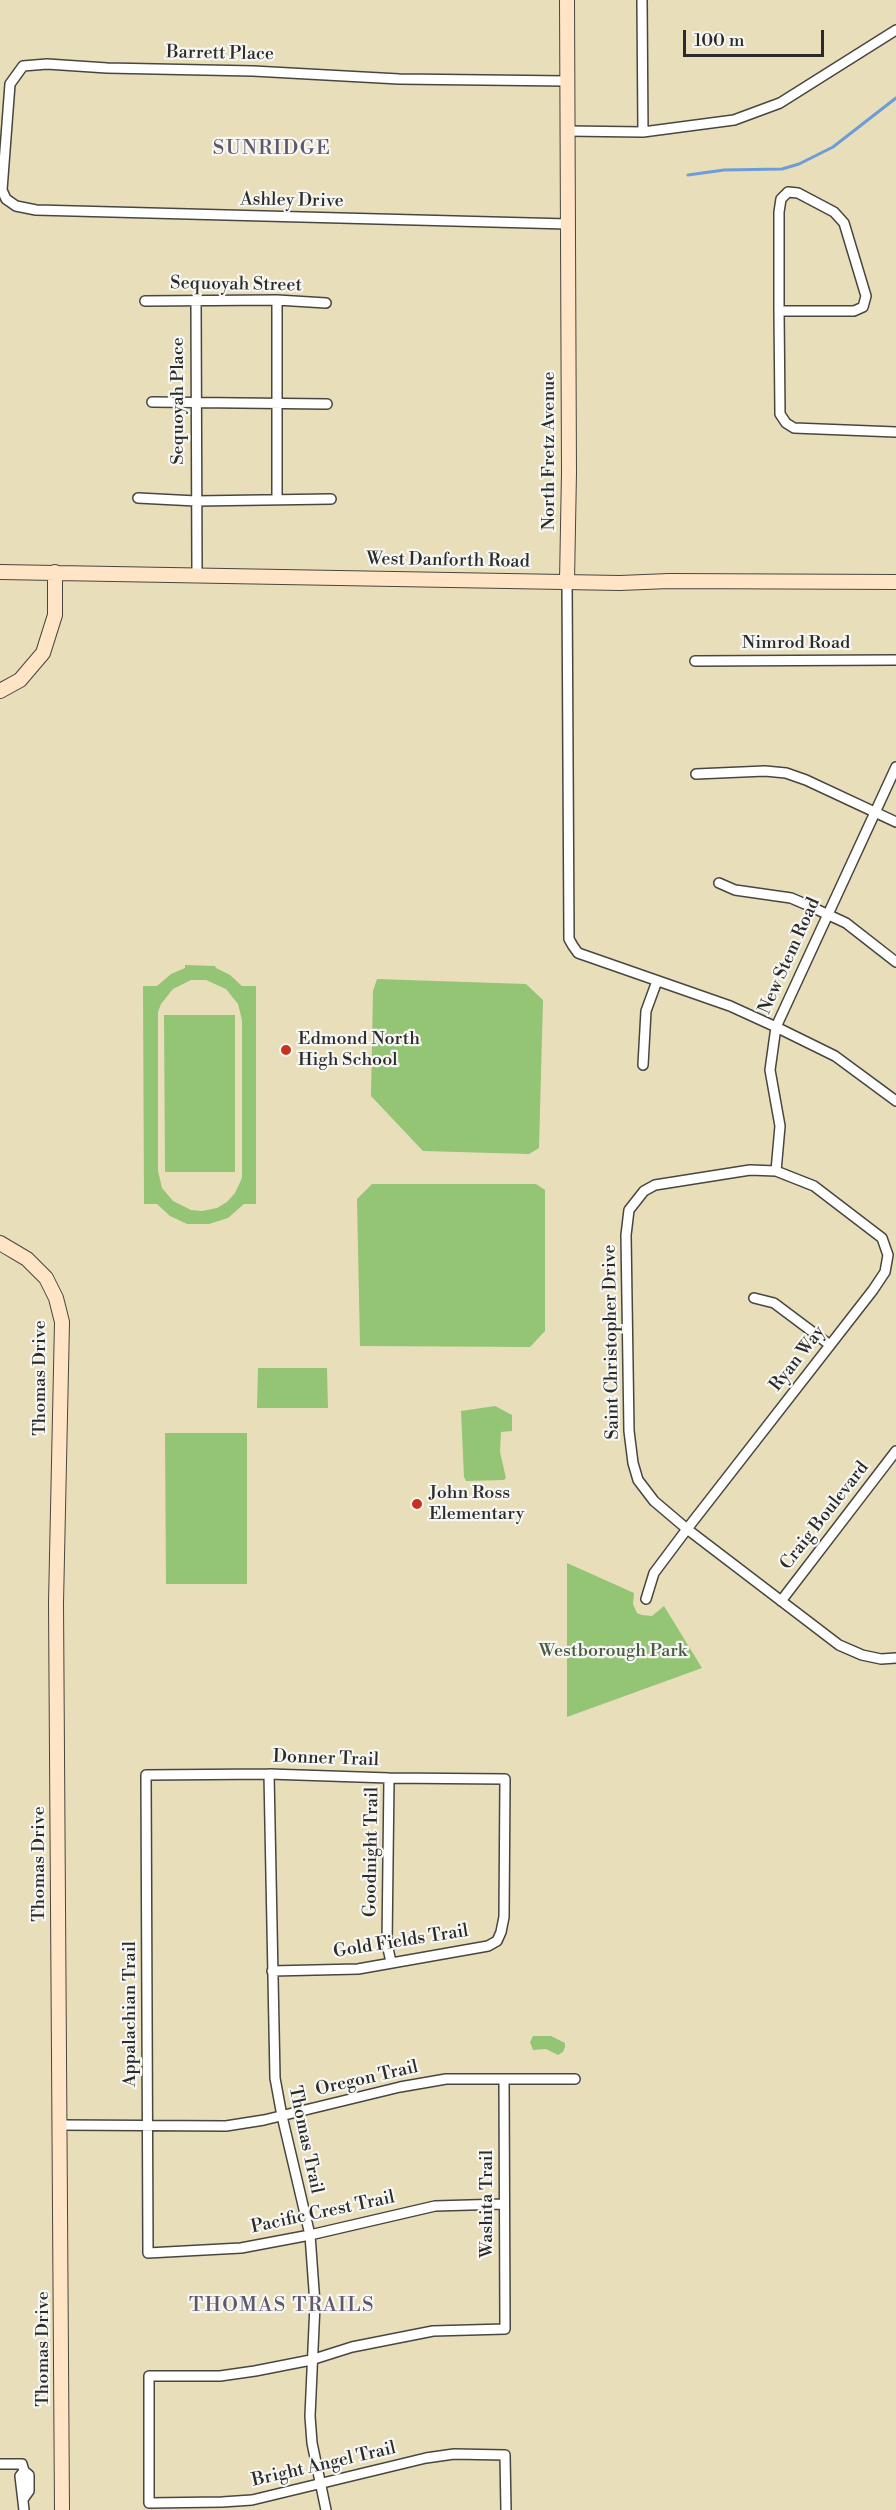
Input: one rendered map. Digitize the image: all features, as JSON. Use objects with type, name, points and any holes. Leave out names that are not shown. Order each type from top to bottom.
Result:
[{"type":"street","name":"North Fretz Avenue","points":[[567,0],[569,939],[578,953],[657,981]]},
{"type":"street","points":[[642,0],[643,132]]},
{"type":"street","points":[[567,131],[643,132],[717,123],[754,114],[780,103],[896,30]]},
{"type":"street","name":"Barrett Place","points":[[16,206],[6,199],[2,190],[10,84],[23,66],[47,64],[399,79],[567,81]]},
{"type":"street","points":[[779,311],[854,311],[863,307],[866,296],[844,223],[834,212],[798,193],[788,192],[781,199],[779,212],[779,311],[780,414],[786,423],[794,428],[896,432]]},
{"type":"street","name":"Ashley Drive","points":[[16,206],[36,210],[568,224]]},
{"type":"street","name":"Sequoyah Place","points":[[196,300],[197,574]]},
{"type":"street","points":[[277,300],[277,500]]},
{"type":"street","name":"Sequoyah Street","points":[[145,301],[277,300],[326,303]]},
{"type":"street","points":[[152,402],[327,404]]},
{"type":"street","points":[[138,498],[196,501],[331,500]]},
{"type":"street","name":"West Danforth Road","points":[[0,572],[567,581],[896,582]]},
{"type":"street","points":[[0,691],[20,680],[43,653],[55,615],[55,572]]},
{"type":"street","name":"Nimrod Road","points":[[695,661],[896,660]]},
{"type":"street","name":"New Stem Road","points":[[776,1172],[780,1126],[770,1070],[776,1027],[896,767]]},
{"type":"street","points":[[696,774],[765,771],[786,773],[896,822]]},
{"type":"street","points":[[719,883],[750,894],[790,898],[846,923],[896,962]]},
{"type":"street","points":[[643,1065],[646,1011],[657,981],[730,1006],[835,1056],[896,1101]]},
{"type":"street","name":"Saint Christopher Drive","points":[[776,1172],[750,1170],[655,1185],[644,1191],[629,1209],[626,1235],[629,1431],[633,1463],[639,1480],[654,1501],[687,1529],[839,1645],[862,1655],[881,1659],[896,1658]]},
{"type":"street","name":"Ryan Way","points":[[646,1599],[654,1572],[830,1345],[885,1272],[888,1263],[886,1245],[870,1229],[814,1186],[776,1172]]},
{"type":"street","name":"Thomas Drive","points":[[0,1243],[27,1259],[46,1278],[56,1298],[62,1322],[56,1603],[62,2510]]},
{"type":"street","points":[[754,1298],[774,1303],[830,1345]]},
{"type":"street","name":"Craig Boulevard","points":[[781,1601],[896,1451]]},
{"type":"street","name":"Donner Trail","points":[[146,1775],[269,1774],[505,1779],[504,1917],[497,1941]]},
{"type":"street","name":"Thomas Trail","points":[[269,1774],[273,2048],[282,2116],[310,2235],[315,2304],[310,2416],[326,2510]]},
{"type":"street","name":"Appalachian Trail","points":[[146,1775],[148,2253]]},
{"type":"street","name":"Goodnight Trail","points":[[389,1778],[387,1944],[391,1962]]},
{"type":"street","name":"Gold Fields Trail","points":[[272,1971],[358,1969],[488,1946],[497,1941]]},
{"type":"street","name":"Oregon Trail","points":[[60,2126],[226,2126],[282,2116],[446,2079],[575,2079]]},
{"type":"street","name":"Washita Trail","points":[[311,2360],[352,2347],[433,2331],[505,2329],[504,2079]]},
{"type":"street","name":"Pacific Crest Trail","points":[[148,2253],[242,2248],[435,2206],[504,2204]]},
{"type":"street","name":"Bright Angel Trail","points":[[311,2360],[219,2376],[149,2376],[149,2503],[237,2502],[426,2458],[454,2454],[505,2455],[506,2510]]},
{"type":"street","points":[[0,2464],[22,2464],[24,2471],[29,2475],[29,2491],[24,2499],[24,2510]]},
{"type":"green space","points":[[185,965],[215,966],[242,986],[256,986],[256,1204],[244,1204],[228,1218],[209,1224],[187,1224],[170,1216],[157,1204],[144,1204],[143,986],[157,986],[171,974],[185,968]],"holes":[[[191,980],[206,980],[226,989],[238,1004],[242,1020],[242,1178],[235,1193],[227,1202],[217,1208],[202,1211],[191,1210],[173,1201],[162,1188],[158,1171],[158,1012],[161,1004],[173,989]]]},
{"type":"green space","points":[[377,979],[526,984],[543,1000],[539,1148],[529,1154],[423,1151],[371,1096],[373,991]]},
{"type":"green space","points":[[164,1015],[235,1015],[235,1172],[165,1172]]},
{"type":"green space","points":[[372,1184],[536,1184],[545,1190],[545,1331],[530,1347],[360,1346],[357,1199]]},
{"type":"green space","points":[[258,1368],[327,1368],[328,1408],[257,1408]]},
{"type":"green space","points":[[495,1406],[512,1415],[512,1431],[501,1432],[500,1452],[506,1478],[504,1480],[466,1481],[461,1411]]},
{"type":"green space","points":[[165,1433],[247,1433],[247,1584],[166,1584]]},
{"type":"green space","name":"Westborough Park","points":[[567,1563],[634,1593],[633,1604],[637,1613],[652,1616],[664,1606],[702,1668],[567,1717]]},
{"type":"green space","points":[[533,2036],[551,2036],[565,2043],[563,2052],[558,2055],[546,2049],[533,2050],[530,2042]]},
{"type":"waterway","points":[[688,175],[724,170],[782,169],[799,164],[833,147],[896,98]]},
{"type":"place","name":"Edmond North High School","points":[[286,1050]]},
{"type":"place","name":"John Ross Elementary","points":[[417,1504]]},
{"type":"district","name":"SUNRIDGE","points":[[272,149]]},
{"type":"district","name":"THOMAS TRAILS","points":[[282,2306]]}]
